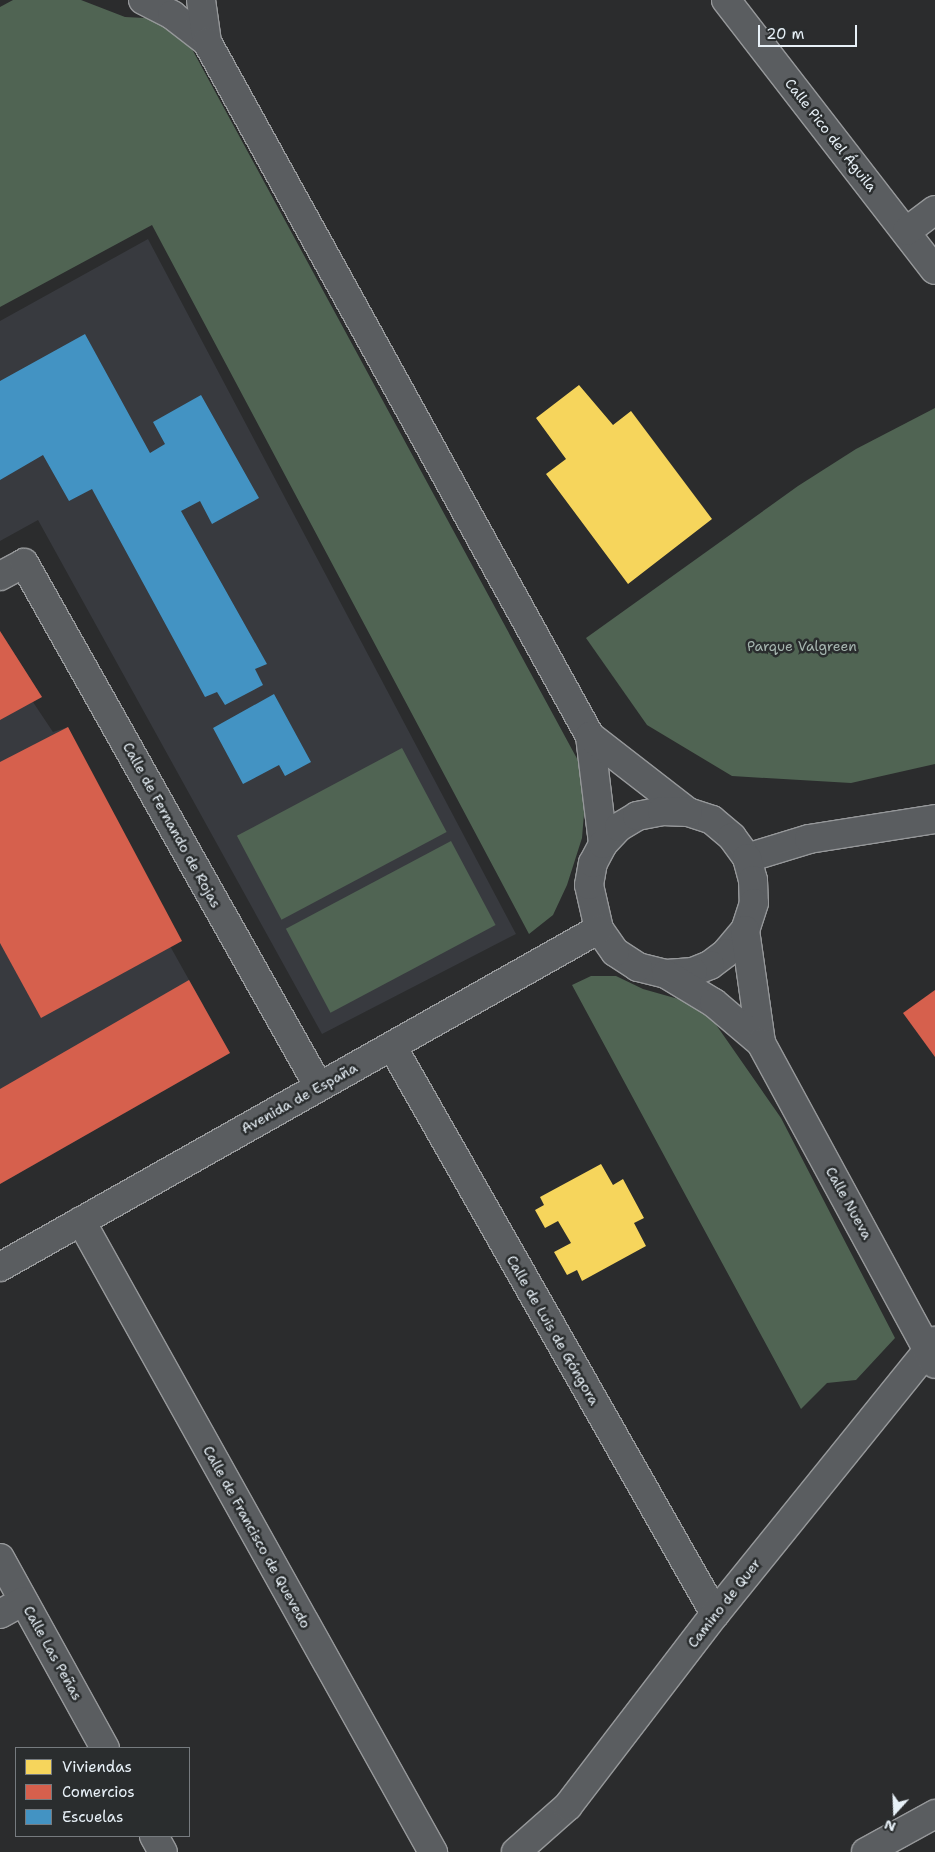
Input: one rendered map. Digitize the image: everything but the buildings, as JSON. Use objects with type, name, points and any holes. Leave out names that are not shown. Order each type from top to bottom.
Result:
[{"type":"street","points":[[143,0],[172,15],[207,42]]},
{"type":"street","points":[[201,0],[207,42],[590,736],[603,844]]},
{"type":"street","name":"Calle Pico del Águila","points":[[726,0],[907,231],[935,270]]},
{"type":"street","points":[[907,231],[935,210]]},
{"type":"street","name":"Calle de Fernando de Rojas","points":[[0,576],[24,563],[319,1087]]},
{"type":"street","points":[[590,736],[688,812]]},
{"type":"street","points":[[662,811],[688,812],[712,820],[732,837],[747,858],[753,880],[754,903],[745,930],[726,953],[710,965],[693,972],[666,974],[638,967],[615,952],[599,929],[591,904],[589,885],[593,863],[603,844],[619,827],[638,816],[662,811]]},
{"type":"street","points":[[747,858],[809,839],[935,819]]},
{"type":"street","name":"Avenida de España","points":[[0,1267],[599,929]]},
{"type":"street","name":"Calle Nueva","points":[[745,930],[761,1043]]},
{"type":"street","name":"Calle Nueva","points":[[666,974],[714,1003],[761,1043],[933,1352]]},
{"type":"street","name":"Calle de Luis de Góngora","points":[[392,1046],[715,1614]]},
{"type":"street","name":"Calle de Francisco de Quevedo","points":[[81,1221],[433,1852]]},
{"type":"street","name":"Camino de Quer","points":[[516,1852],[568,1806],[715,1614],[933,1352]]},
{"type":"street","name":"Calle Las Peñas","points":[[0,1558],[104,1747]]},
{"type":"street","points":[[0,1614],[24,1601]]},
{"type":"street","points":[[866,1852],[935,1814]]},
{"type":"street","points":[[155,1837],[163,1852]]},
{"type":"shaded area","points":[[148,239],[516,934],[322,1034],[38,520],[0,541],[0,321]]},
{"type":"shaded area","points":[[0,631],[42,697],[33,702],[53,732],[68,727],[170,946],[230,1053],[0,1184]]},
{"type":"green space","points":[[13,0],[81,0],[125,17],[165,19],[186,38],[587,777],[582,838],[567,885],[553,915],[529,934],[152,225],[0,307],[0,7]]},
{"type":"green space","name":"Parque Valgreen","points":[[935,408],[935,764],[851,783],[732,776],[647,725],[586,638],[798,486],[856,449]]},
{"type":"green space","points":[[402,748],[447,832],[281,920],[237,836]]},
{"type":"green space","points":[[451,841],[496,925],[330,1013],[286,929]]},
{"type":"green space","points":[[591,976],[616,976],[643,989],[703,1006],[781,1118],[895,1338],[856,1380],[827,1383],[801,1409],[572,985]]}]
